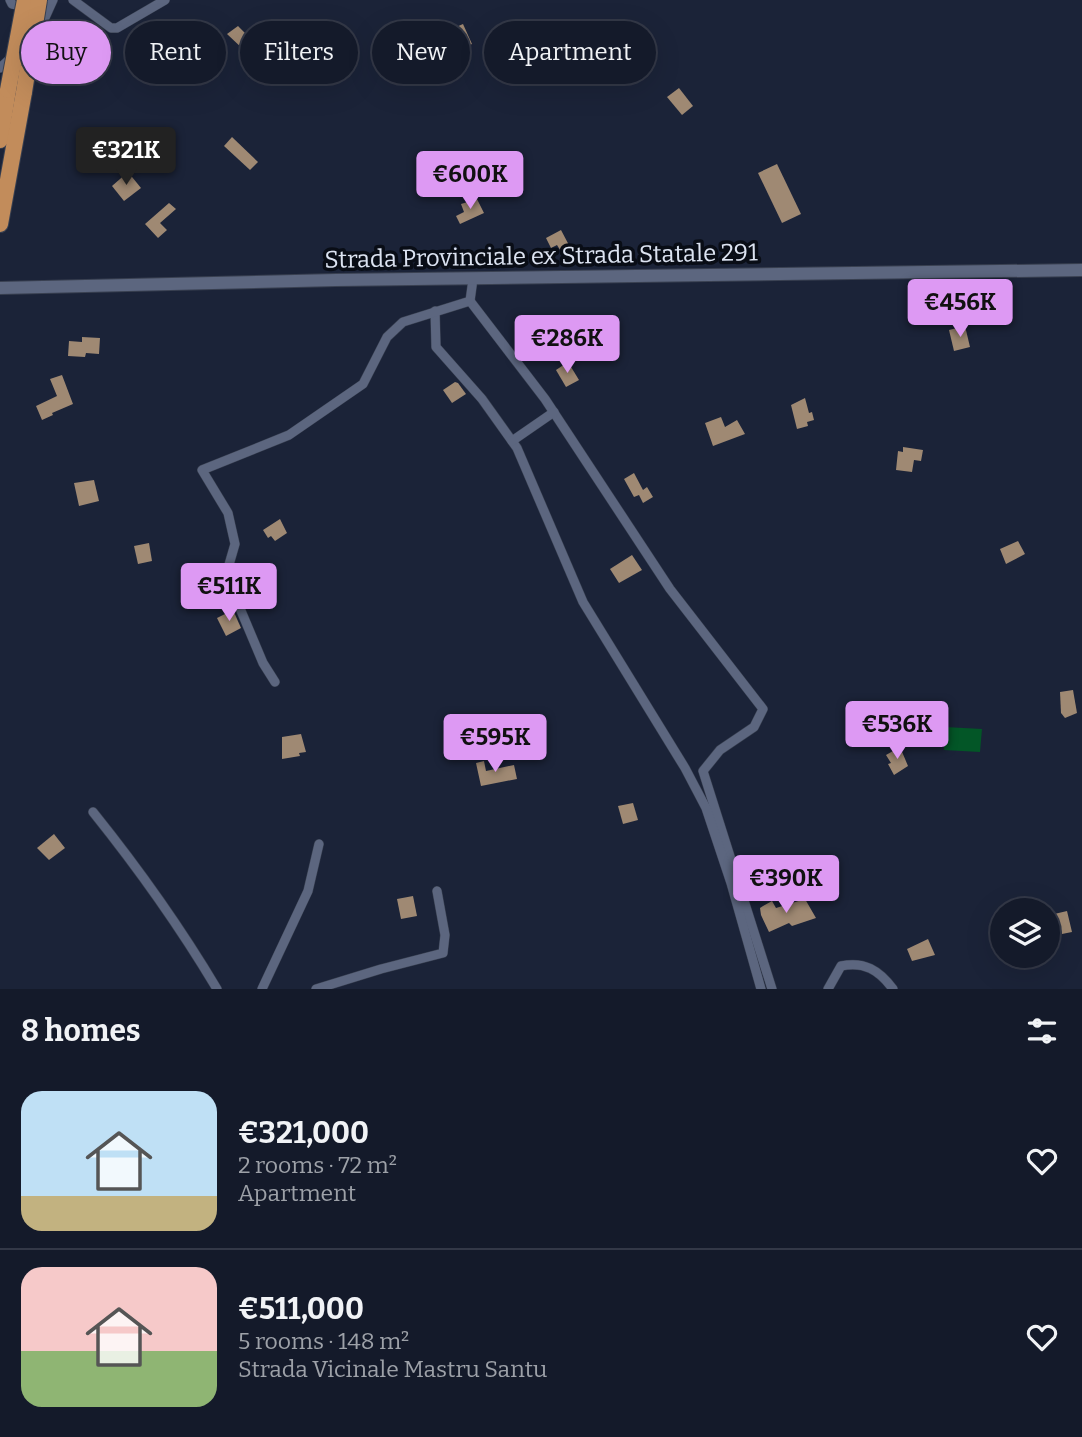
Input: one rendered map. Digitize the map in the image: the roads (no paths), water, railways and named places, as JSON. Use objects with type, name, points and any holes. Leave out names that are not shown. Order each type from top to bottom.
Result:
[{"type":"highway","points":[[0,223],[25,0]]},
{"type":"highway","points":[[0,140],[43,6]]},
{"type":"street","points":[[10,0],[12,4],[43,6],[53,0]]},
{"type":"street","points":[[73,0],[111,28],[117,28],[164,0]]},
{"type":"street","points":[[0,68],[39,32],[43,6]]},
{"type":"street","name":"Strada Provinciale ex Strada Statale 291","points":[[0,288],[1082,270]]},
{"type":"street","points":[[473,279],[470,301],[554,412],[670,589],[763,709],[754,727],[720,750],[703,771],[772,989]]},
{"type":"street","points":[[275,682],[263,663],[226,575],[235,544],[228,513],[202,470],[289,435],[363,384],[387,337],[403,321],[470,301]]},
{"type":"street","points":[[435,312],[436,347],[482,399],[512,441],[551,524],[583,602],[685,768],[706,808],[731,883],[761,989]]},
{"type":"street","points":[[512,441],[554,412]]},
{"type":"street","points":[[93,812],[129,856],[192,947],[217,989]]},
{"type":"street","points":[[262,989],[308,891],[319,844]]},
{"type":"street","points":[[316,989],[443,953],[445,935],[436,891]]},
{"type":"street","points":[[828,989],[841,966],[857,962],[882,976],[893,989]]}]
